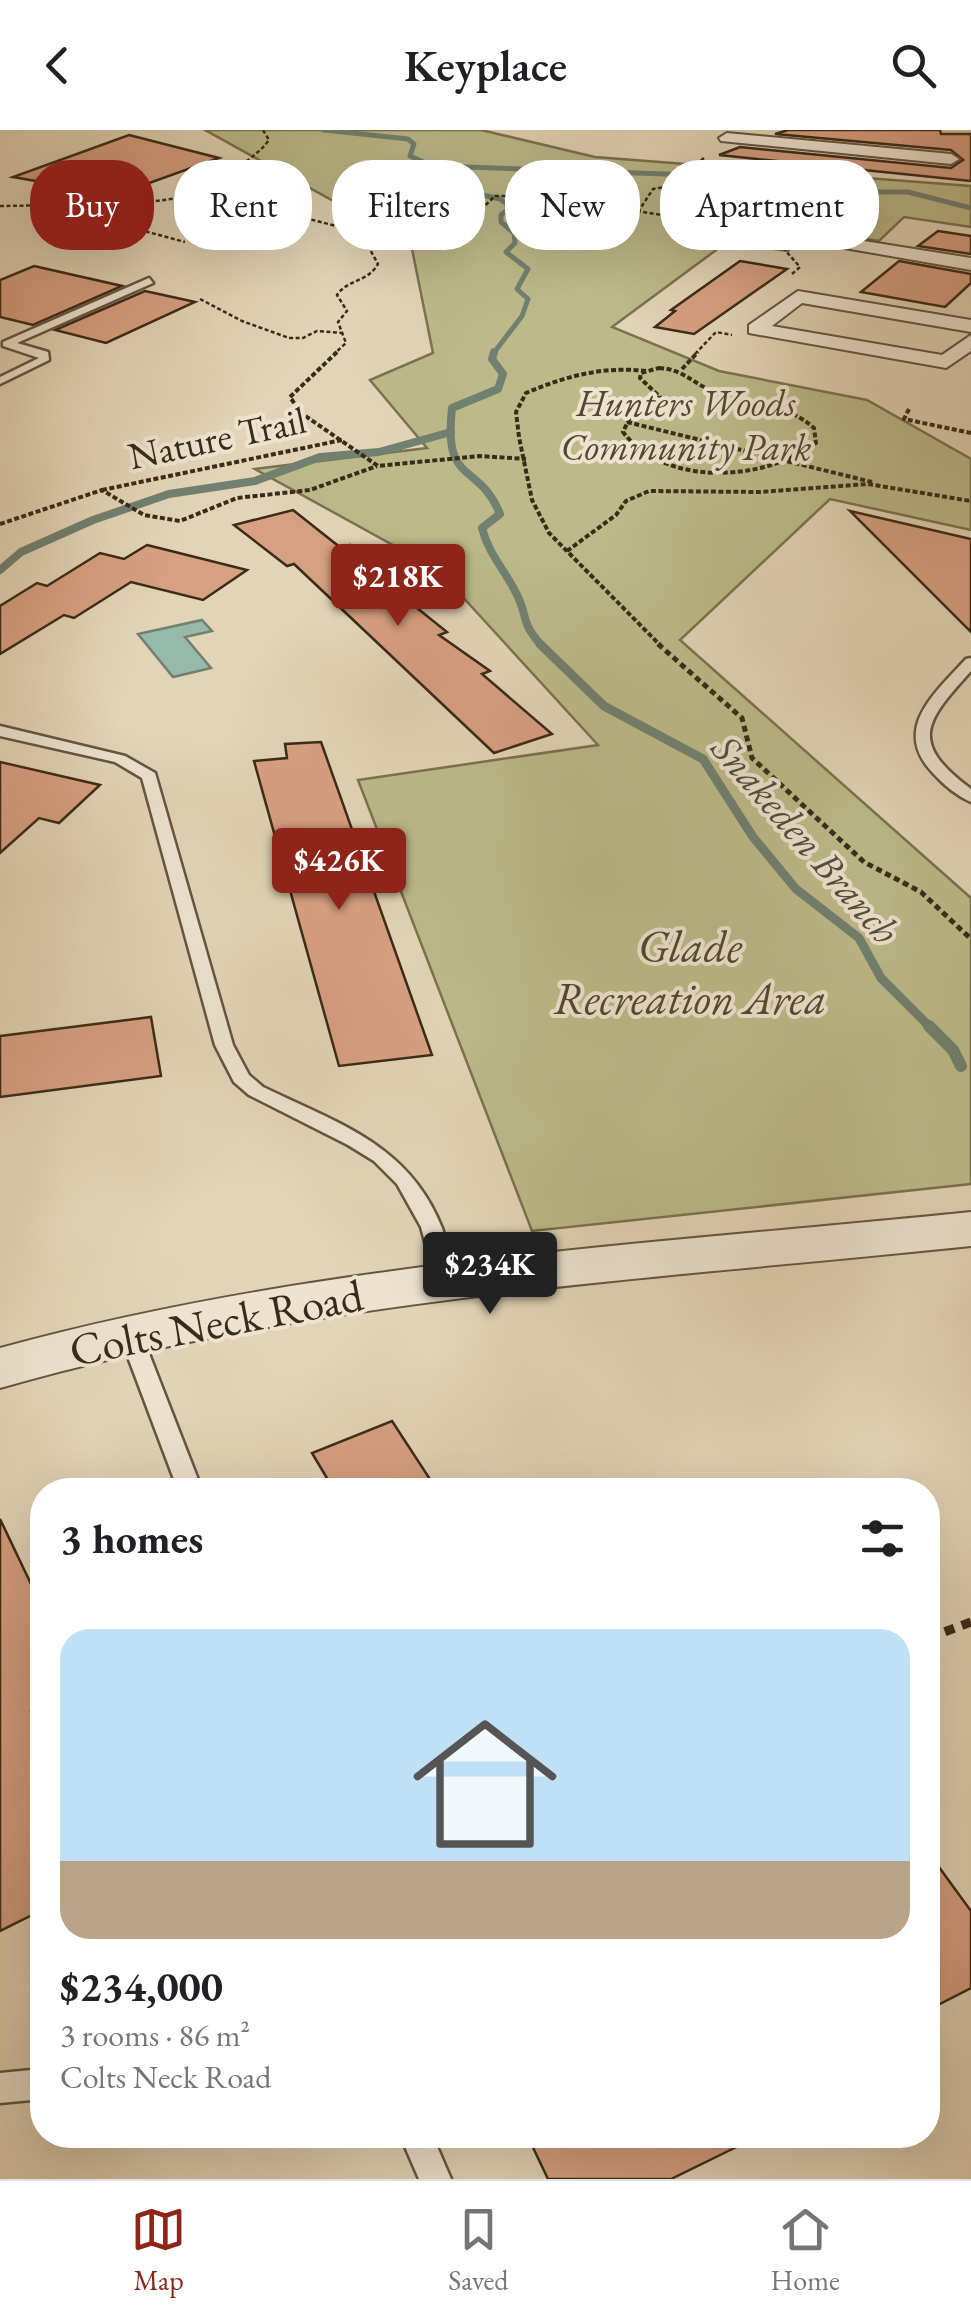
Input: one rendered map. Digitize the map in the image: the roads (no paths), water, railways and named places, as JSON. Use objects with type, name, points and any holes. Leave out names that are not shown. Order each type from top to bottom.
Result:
[{"type":"street","points":[[704,158],[734,134],[950,159]]},
{"type":"street","points":[[879,249],[971,264]]},
{"type":"street","points":[[971,326],[798,297],[756,329],[946,362],[971,341]]},
{"type":"street","name":"Colts Neck Road","points":[[0,1368],[130,1332],[302,1300],[445,1281],[971,1229]]},
{"type":"lane","points":[[0,381],[44,360],[44,354],[7,344],[149,281]]},
{"type":"lane","points":[[971,662],[922,721],[921,747],[941,776],[971,797]]},
{"type":"lane","points":[[0,731],[120,760],[148,776],[233,1065],[256,1091],[355,1140],[406,1180],[431,1227],[445,1281]]},
{"type":"lane","points":[[130,1332],[185,1478]]},
{"type":"lane","points":[[0,2088],[30,2085]]},
{"type":"lane","points":[[422,2148],[435,2179]]},
{"type":"waterway","name":"Snakeden Branch","points":[[324,130],[408,139],[414,144],[410,156],[452,175],[452,188],[500,199],[511,207],[501,215],[501,222],[514,233],[515,243],[506,252],[528,269],[517,289],[528,299],[522,316],[494,353]]},
{"type":"waterway","points":[[485,168],[808,179],[849,192],[908,192],[971,208]]},
{"type":"waterway","name":"Snakeden Branch","points":[[494,353],[492,359],[503,374],[498,389],[452,408],[453,450],[457,462],[482,486],[500,514],[482,528],[530,630],[542,646]]},
{"type":"waterway","points":[[0,570],[21,552],[93,520],[169,494],[255,481],[320,457],[379,452],[451,432]]},
{"type":"waterway","name":"Snakeden Branch","points":[[542,646],[604,706],[703,759],[753,837],[796,889],[859,938],[881,978],[953,1050],[961,1066]]},
{"type":"park label","name":"Hunters Woods Community Park","points":[[686,425]]},
{"type":"park label","name":"Glade Recreation Area","points":[[690,972]]}]
